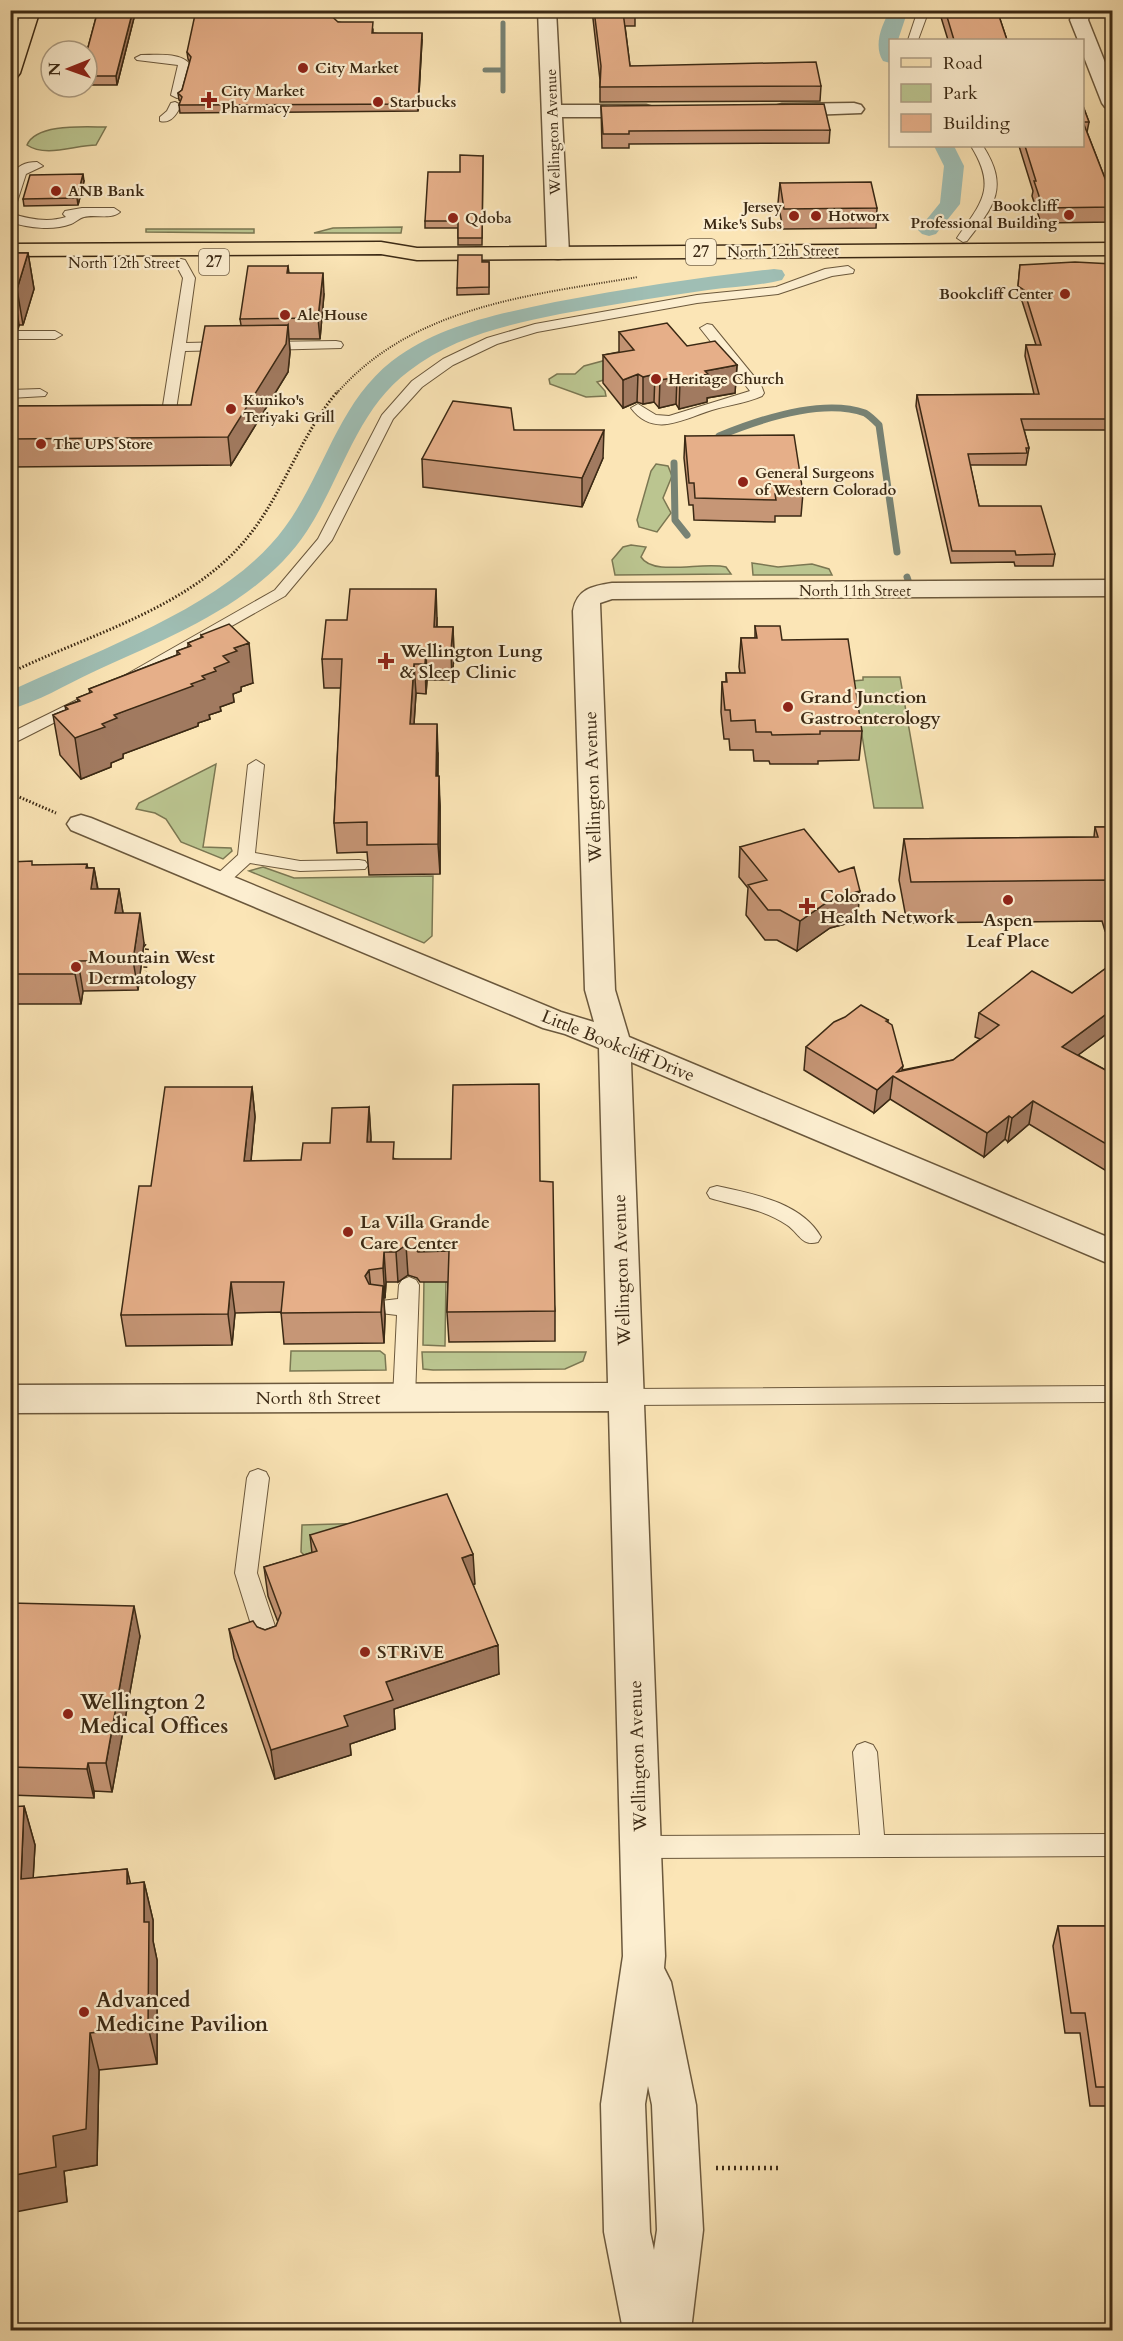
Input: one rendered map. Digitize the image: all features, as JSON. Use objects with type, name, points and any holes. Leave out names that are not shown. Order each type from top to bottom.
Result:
[{"type":"main road","points":[[10,73],[31,10]]},
{"type":"main road","name":"North 12th Street","points":[[10,250],[386,261],[417,254],[1113,249]]},
{"type":"main road","name":"North 12th Street","points":[[10,264],[182,256]]},
{"type":"street","name":"Wellington Avenue","points":[[547,10],[558,253]]},
{"type":"street","points":[[1082,15],[1113,103]]},
{"type":"street","points":[[761,110],[854,109]]},
{"type":"street","points":[[552,111],[667,111]]},
{"type":"street","name":"North 11th Street","points":[[598,593],[612,591],[1113,588]]},
{"type":"street","name":"Wellington Avenue","points":[[598,593],[588,600],[585,611],[600,990],[615,1042],[644,1956],[674,2105],[680,2230],[667,2331]]},
{"type":"street","name":"Little Bookcliff Drive","points":[[81,824],[554,1021],[573,1025],[615,1042],[1113,1253]]},
{"type":"street","name":"North 8th Street","points":[[10,1399],[626,1397]]},
{"type":"street","name":"Wellington Avenue","points":[[644,1956],[623,2104],[627,2232],[647,2331]]},
{"type":"lane","points":[[914,39],[924,10]]},
{"type":"lane","points":[[141,58],[171,58],[180,60],[184,64],[172,113],[164,119]]},
{"type":"lane","points":[[963,238],[988,202],[993,187],[990,169],[978,147]]},
{"type":"lane","points":[[37,166],[28,166],[20,171],[13,211],[16,221],[67,222],[82,212]]},
{"type":"lane","points":[[13,211],[43,214]]},
{"type":"lane","points":[[64,212],[114,212]]},
{"type":"lane","points":[[135,416],[168,416],[189,278],[182,256]]},
{"type":"lane","points":[[114,685],[218,630],[280,593],[325,540],[387,418],[417,384],[448,362],[492,341],[535,328],[697,299],[778,290],[830,272],[848,270]]},
{"type":"lane","points":[[638,408],[642,413],[666,421],[680,419],[696,410],[740,400],[757,393],[756,388],[707,328]]},
{"type":"lane","points":[[10,335],[54,338],[10,342]]},
{"type":"lane","points":[[178,347],[336,345]]},
{"type":"lane","points":[[10,394],[40,393]]},
{"type":"lane","points":[[10,740],[94,696]]},
{"type":"lane","points":[[220,881],[246,857],[256,765]]},
{"type":"lane","points":[[246,857],[300,866],[359,865]]},
{"type":"lane","points":[[717,1193],[746,1199],[800,1222],[811,1237]]},
{"type":"lane","points":[[404,1398],[409,1285]]},
{"type":"lane","points":[[379,1307],[407,1306]]},
{"type":"lane","points":[[626,1397],[1113,1394]]},
{"type":"lane","points":[[258,1478],[246,1573],[270,1647]]},
{"type":"lane","points":[[865,1752],[873,1846]]},
{"type":"lane","points":[[640,1847],[1113,1845]]},
{"type":"path","points":[[10,673],[146,613],[185,591],[229,558],[257,526],[327,404],[355,373],[397,342],[454,315],[483,307],[640,277]]},
{"type":"path","points":[[10,793],[81,824]]},
{"type":"path","points":[[137,942],[142,942],[147,948],[145,971]]},
{"type":"path","points":[[714,2168],[781,2168]]},
{"type":"green space","points":[[106,127],[96,145],[52,151],[35,149],[27,145],[40,133],[51,130]]},
{"type":"green space","points":[[402,227],[401,233],[314,233],[333,228]]},
{"type":"green space","points":[[146,229],[254,229],[254,233],[146,232]]},
{"type":"green space","points":[[610,359],[618,376],[597,382],[605,391],[606,396],[586,397],[550,384],[549,379],[557,374],[575,374],[584,366]]},
{"type":"green space","points":[[656,464],[668,466],[672,476],[663,498],[671,513],[657,532],[639,527],[637,520],[651,471]]},
{"type":"green space","points":[[631,545],[646,547],[641,557],[647,563],[656,566],[717,566],[726,567],[731,574],[615,575],[612,560],[623,547]]},
{"type":"green space","points":[[752,563],[778,567],[812,564],[829,569],[832,575],[753,575]]},
{"type":"green space","points":[[863,677],[900,677],[923,808],[874,808],[853,681],[863,680]]},
{"type":"green space","points":[[216,764],[203,847],[231,848],[232,851],[223,859],[181,842],[166,819],[155,813],[136,809],[139,803]]},
{"type":"green space","points":[[263,867],[294,878],[433,876],[432,936],[424,943],[249,871]]},
{"type":"green space","points":[[424,1278],[446,1278],[445,1346],[423,1345]]},
{"type":"green space","points":[[291,1351],[380,1351],[385,1355],[386,1370],[290,1371]]},
{"type":"green space","points":[[422,1352],[586,1352],[583,1361],[565,1369],[433,1370],[423,1369]]},
{"type":"green space","points":[[372,1523],[364,1535],[304,1555],[301,1552],[302,1525]]},
{"type":"building","points":[[98,10],[133,10],[116,76],[99,76],[99,39],[90,39]]},
{"type":"building","name":"City Market","points":[[196,10],[325,10],[338,22],[373,22],[372,33],[422,33],[418,104],[179,105],[182,97],[178,93],[182,90],[191,57],[187,52]]},
{"type":"building","points":[[594,10],[635,10],[635,12],[623,12],[630,66],[816,62],[821,86],[600,87],[601,66]]},
{"type":"building","points":[[945,10],[997,10],[1007,39],[954,39]]},
{"type":"building","points":[[824,104],[830,130],[629,131],[629,134],[603,134],[601,106]]},
{"type":"building","points":[[1084,109],[1089,122],[1084,122]]},
{"type":"building","points":[[1084,125],[1106,181],[1113,181],[1113,207],[1043,208],[1034,181],[1036,181],[1025,147],[1084,147]]},
{"type":"building","points":[[460,155],[483,156],[482,238],[458,238],[458,221],[425,221],[428,172],[460,172]]},
{"type":"building","name":"ANB Bank","points":[[83,174],[77,198],[23,199],[30,175]]},
{"type":"building","points":[[871,182],[877,208],[784,209],[780,183]]},
{"type":"building","points":[[10,253],[28,253],[17,289],[13,292],[10,292]]},
{"type":"building","points":[[458,255],[482,255],[482,262],[489,262],[489,287],[457,288]]},
{"type":"building","points":[[1075,262],[1113,264],[1113,419],[1021,419],[1029,448],[1026,448],[1027,453],[968,454],[979,506],[1041,506],[1055,554],[1016,555],[1015,551],[952,551],[917,395],[1039,394],[1026,345],[1041,345],[1024,290],[1018,286],[1020,265]]},
{"type":"building","points":[[248,266],[288,266],[287,273],[323,273],[318,318],[240,319]]},
{"type":"building","points":[[667,323],[687,346],[715,341],[737,365],[705,371],[708,374],[680,381],[677,377],[660,380],[655,374],[643,377],[638,374],[623,380],[603,355],[634,350],[619,332]]},
{"type":"building","points":[[288,325],[286,344],[228,437],[10,439],[10,406],[191,405],[205,326]]},
{"type":"building","points":[[453,401],[511,408],[514,430],[604,430],[582,478],[422,459]]},
{"type":"building","name":"General Surgeons of Western Colorado","points":[[794,435],[803,493],[775,494],[776,500],[695,498],[694,483],[689,483],[685,436]]},
{"type":"building","points":[[350,589],[436,589],[434,627],[453,627],[451,650],[426,650],[425,664],[414,664],[410,724],[437,724],[438,844],[367,845],[367,822],[334,823],[342,659],[322,659],[326,620],[347,620]]},
{"type":"building","points":[[229,624],[249,643],[234,648],[237,651],[223,656],[229,662],[214,668],[216,671],[202,676],[205,679],[191,684],[193,686],[114,715],[117,718],[102,724],[105,727],[75,738],[53,715],[68,709],[65,706],[80,701],[77,698],[92,692],[89,689],[180,654],[177,651],[191,646],[188,643],[203,637],[201,635]]},
{"type":"building","name":"Grand Junction Gastroenterology","points":[[755,626],[780,626],[782,640],[848,639],[862,731],[820,731],[820,734],[772,735],[771,732],[756,732],[755,720],[731,721],[730,710],[725,710],[722,682],[727,682],[726,673],[745,673],[741,638],[757,638]]},
{"type":"building","points":[[1095,827],[1113,827],[1113,890],[1110,880],[911,882],[904,839],[1098,837]]},
{"type":"building","points":[[804,829],[839,872],[854,867],[860,891],[833,898],[800,921],[780,910],[768,910],[748,885],[767,880],[740,847]]},
{"type":"building","name":"Mountain West Dermatology","points":[[32,861],[32,865],[87,864],[86,868],[94,868],[91,889],[119,889],[115,913],[140,913],[133,960],[78,961],[75,974],[10,974],[10,862]]},
{"type":"building","points":[[1113,963],[1113,1009],[1062,1047],[1113,1074],[1113,1148],[1033,1101],[1012,1118],[1009,1116],[987,1133],[893,1076],[877,1090],[806,1047],[834,1022],[861,1005],[888,1020],[886,1021],[892,1025],[903,1066],[897,1072],[953,1060],[999,1025],[979,1013],[1032,971],[1072,993]]},
{"type":"building","name":"La Villa Grande Care Center","points":[[539,1084],[540,1181],[553,1182],[555,1311],[447,1312],[449,1251],[418,1252],[415,1248],[406,1245],[396,1252],[384,1252],[383,1268],[369,1270],[365,1276],[369,1284],[383,1286],[381,1312],[281,1313],[284,1282],[231,1282],[228,1314],[121,1315],[139,1186],[151,1186],[165,1087],[252,1087],[244,1161],[301,1160],[303,1143],[330,1143],[332,1108],[369,1107],[367,1142],[394,1142],[393,1159],[451,1159],[453,1085]]},
{"type":"building","name":"STRiVE","points":[[447,1494],[473,1554],[462,1558],[498,1645],[386,1682],[393,1700],[344,1716],[348,1726],[271,1750],[229,1629],[253,1621],[257,1627],[265,1630],[276,1626],[281,1613],[264,1567],[317,1551],[310,1535]]},
{"type":"building","name":"Wellington 2 Medical Offices","points":[[10,1603],[134,1606],[106,1763],[88,1763],[87,1769],[10,1767]]},
{"type":"building","name":"Advanced Medicine Pavilion","points":[[24,1806],[21,1879],[127,1869],[127,1884],[144,1882],[144,1922],[149,1922],[148,2027],[90,2033],[86,2129],[53,2136],[56,2167],[10,2176],[10,1807]]},
{"type":"building","points":[[1058,1926],[1113,1926],[1113,2087],[1096,2087],[1085,2013],[1071,2013]]},
{"type":"waterway","points":[[889,39],[899,10]]},
{"type":"waterway","points":[[503,23],[503,70]]},
{"type":"waterway","points":[[889,39],[889,51]]},
{"type":"waterway","points":[[485,70],[503,70]]},
{"type":"waterway","points":[[503,70],[503,91]]},
{"type":"waterway","points":[[929,230],[950,204],[954,166],[944,147]]},
{"type":"waterway","points":[[10,701],[183,619],[221,597],[257,572],[295,531],[356,417],[375,390],[399,366],[431,346],[474,328],[578,304],[774,275]]},
{"type":"waterway","points":[[719,436],[771,418],[811,409],[848,409],[867,414],[879,425],[897,552]]},
{"type":"waterway","points":[[674,463],[675,520],[687,535]]},
{"type":"place","name":"City Market","points":[[303,68]]},
{"type":"place","name":"City Market Pharmacy","points":[[209,100]]},
{"type":"place","name":"Starbucks","points":[[378,102]]},
{"type":"place","name":"ANB Bank","points":[[56,191]]},
{"type":"place","name":"Bookcliff Professional Building","points":[[1069,215]]},
{"type":"place","name":"Jersey Mike's Subs","points":[[794,216]]},
{"type":"place","name":"Hotworx","points":[[816,216]]},
{"type":"place","name":"Qdoba","points":[[453,218]]},
{"type":"place","name":"Bookcliff Center","points":[[1065,294]]},
{"type":"place","name":"Ale House","points":[[285,315]]},
{"type":"place","name":"Heritage Church","points":[[656,379]]},
{"type":"place","name":"Kuniko's Teriyaki Grill","points":[[231,409]]},
{"type":"place","name":"The UPS Store","points":[[41,444]]},
{"type":"place","name":"General Surgeons of Western Colorado","points":[[743,482]]},
{"type":"place","name":"Wellington Lung & Sleep Clinic","points":[[386,661]]},
{"type":"place","name":"Grand Junction Gastroenterology","points":[[788,707]]},
{"type":"place","name":"Aspen Leaf Place","points":[[1008,900]]},
{"type":"place","name":"Colorado Health Network","points":[[807,906]]},
{"type":"place","name":"Mountain West Dermatology","points":[[76,967]]},
{"type":"place","name":"La Villa Grande Care Center","points":[[348,1232]]},
{"type":"place","name":"STRiVE","points":[[365,1652]]},
{"type":"place","name":"Wellington 2 Medical Offices","points":[[68,1714]]},
{"type":"place","name":"Advanced Medicine Pavilion","points":[[84,2012]]}]
